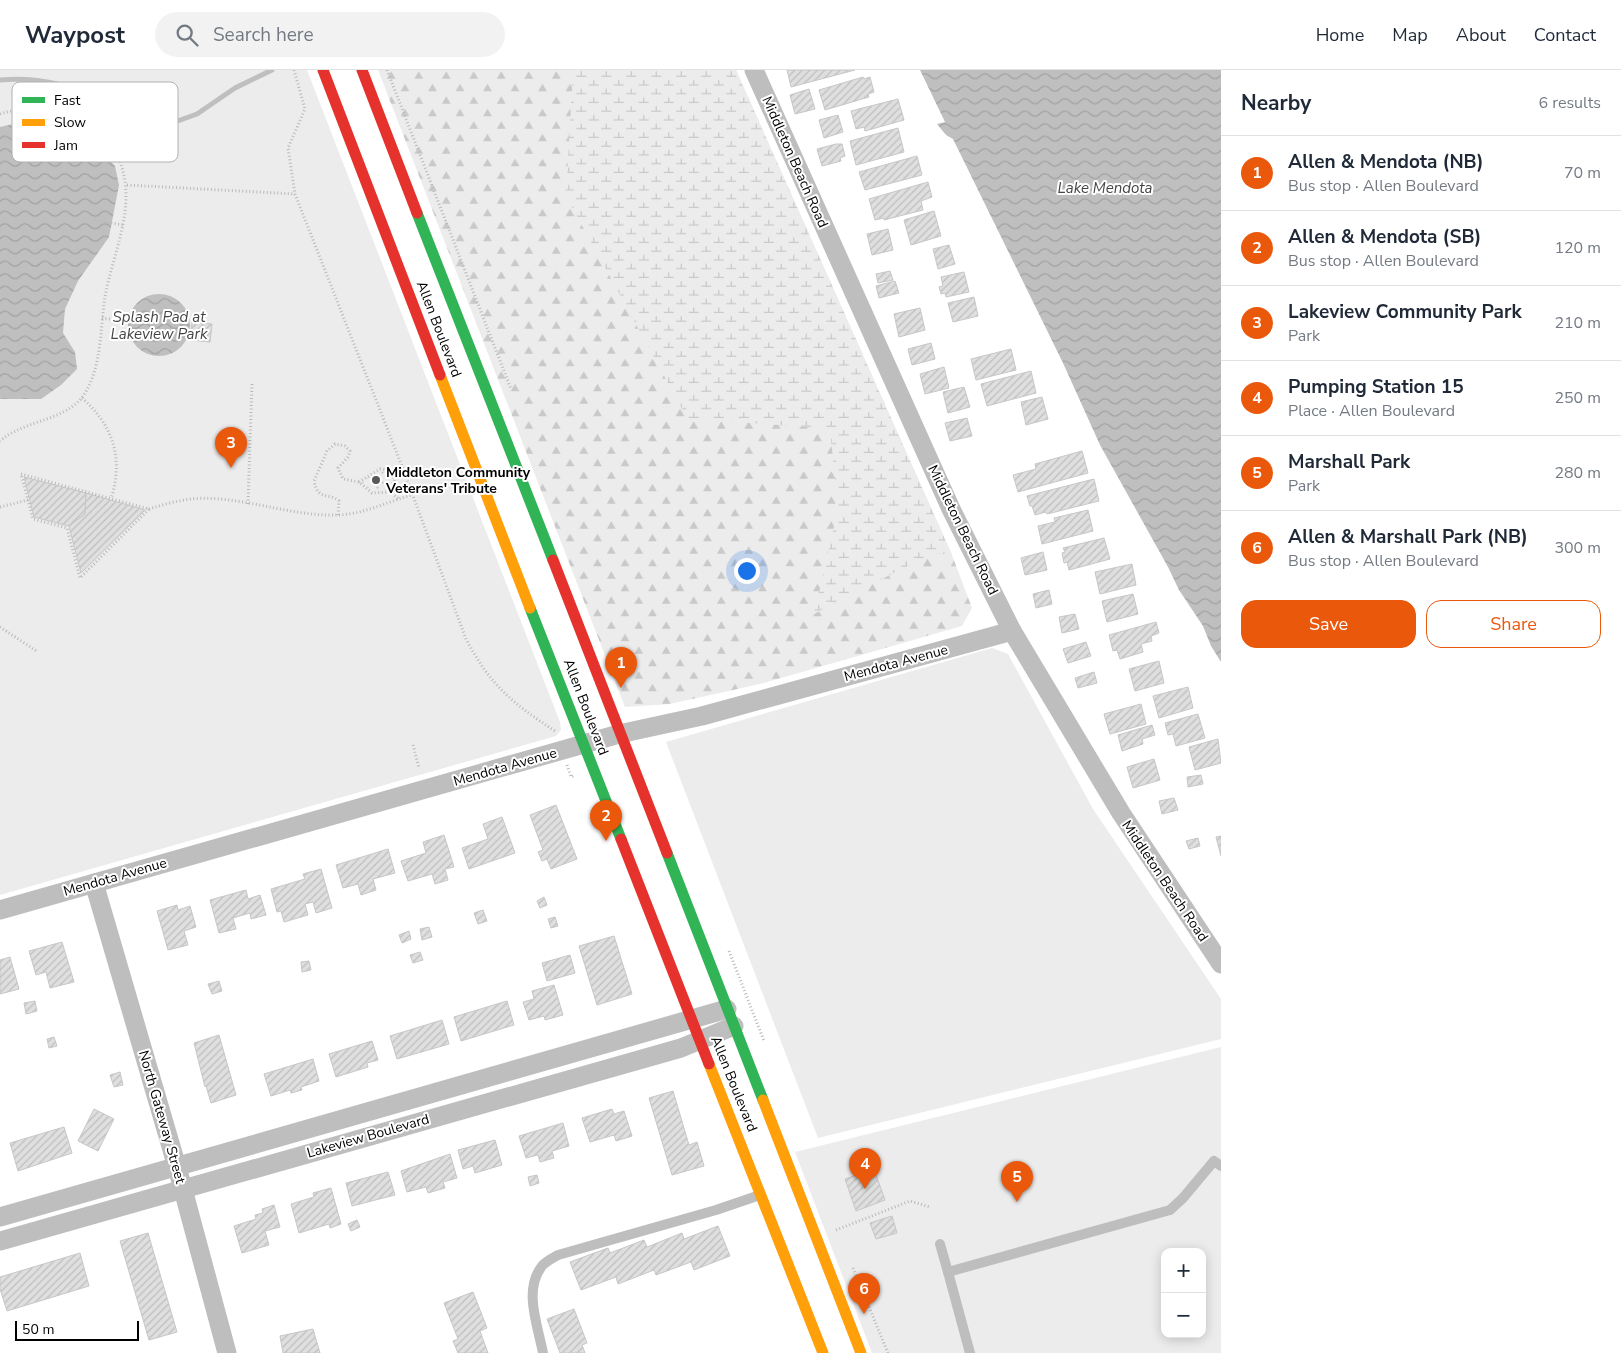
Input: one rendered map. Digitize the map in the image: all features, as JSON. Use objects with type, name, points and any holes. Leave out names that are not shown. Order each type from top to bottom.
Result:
[{"type":"main road","name":"Allen Boulevard","points":[[323,70],[584,744],[823,1353]]},
{"type":"main road","name":"Allen Boulevard","points":[[362,70],[861,1353]]},
{"type":"street","name":"Middleton Beach Road","points":[[754,70],[951,509],[1012,631],[1120,813],[1221,964]]},
{"type":"street","name":"Mendota Avenue","points":[[0,910],[619,734],[702,716],[1012,631]]},
{"type":"street","name":"North Gateway Street","points":[[94,883],[177,1167],[227,1353]]},
{"type":"street","name":"Lakeview Boulevard","points":[[0,1217],[693,1020],[730,1017]]},
{"type":"street","name":"Lakeview Boulevard","points":[[0,1241],[701,1041],[730,1017]]},
{"type":"lane","points":[[948,1272],[1170,1210],[1183,1198],[1214,1161],[1221,1166]]},
{"type":"lane","points":[[543,1353],[532,1292],[533,1281],[543,1264],[558,1254],[716,1210],[761,1194]]},
{"type":"lane","points":[[940,1244],[970,1353]]},
{"type":"path","points":[[294,70],[305,109],[288,148],[295,194],[466,639],[476,658],[504,695],[535,720],[557,732]]},
{"type":"path","points":[[0,441],[16,430],[66,410],[82,398],[96,365],[102,318],[123,225],[127,185],[120,162]]},
{"type":"path","points":[[127,185],[295,194]]},
{"type":"path","points":[[94,220],[123,225]]},
{"type":"path","points":[[102,318],[128,322]]},
{"type":"path","points":[[248,504],[252,384]]},
{"type":"path","points":[[82,398],[102,418],[112,443],[117,469],[111,499]]},
{"type":"path","points":[[338,515],[339,501],[336,498],[323,496],[318,492],[314,481],[316,472],[324,462],[330,447],[340,444],[349,450],[350,453],[339,464],[341,475],[347,481],[359,482],[380,469],[389,470],[395,480],[390,492]]},
{"type":"path","points":[[149,509],[80,578],[67,528],[33,519],[21,474],[149,509],[191,499],[338,515],[380,506],[412,495]]},
{"type":"path","points":[[359,482],[372,494],[390,492],[400,499]]},
{"type":"path","points":[[0,507],[28,500]]},
{"type":"path","points":[[0,627],[38,652]]},
{"type":"path","points":[[413,744],[419,768]]},
{"type":"path","points":[[569,772],[571,777]]},
{"type":"path","points":[[836,1230],[910,1201],[930,1207]]},
{"type":"green space","points":[[0,70],[307,70],[560,722],[561,730],[556,736],[0,895]]},
{"type":"green space","points":[[378,70],[736,70],[952,555],[972,608],[962,626],[760,684],[670,704],[625,707]]},
{"type":"green space","points":[[573,70],[736,70],[952,555],[933,553],[814,614],[838,509],[830,429],[687,418],[566,196]]},
{"type":"green space","points":[[378,471],[387,471],[392,475],[393,484],[388,490],[372,491],[362,482],[369,477],[369,483],[372,486],[381,485],[383,478],[377,473]]},
{"type":"green space","points":[[992,648],[1008,654],[1093,809],[1221,999],[1221,1039],[818,1138],[666,742]]},
{"type":"green space","points":[[1221,1047],[1221,1353],[872,1353],[795,1152]]},
{"type":"water","name":"Lake Mendota","points":[[920,70],[1221,70],[1221,662],[1211,646],[1203,626],[1179,590],[1100,445],[1063,363],[953,139],[946,135],[937,124],[945,122]]},
{"type":"water","points":[[12,124],[12,162],[111,162],[115,166],[119,185],[109,237],[78,281],[65,309],[63,333],[75,352],[77,369],[61,385],[41,399],[0,399],[0,127]]},
{"type":"water","name":"Splash Pad at Lakeview Park","points":[[159,294],[171,297],[181,303],[187,313],[190,325],[187,337],[181,347],[171,353],[159,356],[147,353],[137,347],[131,337],[128,325],[131,313],[137,303],[147,297]]},
{"type":"building","points":[[787,70],[855,70],[791,87]]},
{"type":"building","points":[[863,77],[864,79],[870,77],[874,92],[868,94],[869,97],[825,110],[819,90]]},
{"type":"building","points":[[809,89],[815,109],[795,114],[790,95]]},
{"type":"building","points":[[898,99],[904,120],[865,131],[864,127],[856,129],[851,111]]},
{"type":"building","points":[[838,115],[843,132],[824,138],[819,120]]},
{"type":"building","points":[[898,128],[904,152],[856,165],[850,141]]},
{"type":"building","points":[[842,144],[845,156],[840,158],[841,161],[822,166],[817,149]]},
{"type":"building","points":[[917,156],[922,175],[865,190],[859,172]]},
{"type":"building","points":[[928,182],[932,197],[921,201],[923,210],[884,220],[884,218],[875,220],[869,199]]},
{"type":"building","points":[[934,211],[941,236],[911,245],[904,220]]},
{"type":"building","points":[[888,229],[893,250],[872,255],[867,234]]},
{"type":"building","points":[[949,245],[955,264],[938,269],[933,249]]},
{"type":"building","points":[[890,271],[893,280],[878,283],[876,274]]},
{"type":"building","points":[[964,272],[969,292],[946,297],[945,293],[941,294],[939,287],[943,286],[941,277]]},
{"type":"building","points":[[895,281],[899,293],[879,298],[876,286]]},
{"type":"building","points":[[974,297],[978,316],[953,322],[948,303]]},
{"type":"building","points":[[920,308],[925,330],[899,337],[894,314]]},
{"type":"building","points":[[192,322],[212,324],[210,342],[190,340]]},
{"type":"building","points":[[931,343],[935,359],[912,365],[908,349]]},
{"type":"building","points":[[1011,349],[1016,370],[976,380],[971,359]]},
{"type":"building","points":[[944,367],[949,388],[925,394],[920,374]]},
{"type":"building","points":[[1031,371],[1036,393],[987,406],[981,384]]},
{"type":"building","points":[[964,387],[970,407],[948,413],[943,392]]},
{"type":"building","points":[[1042,397],[1048,419],[1026,425],[1021,402]]},
{"type":"building","points":[[967,418],[972,436],[950,441],[945,423]]},
{"type":"building","points":[[1082,451],[1088,473],[1018,492],[1013,475],[1036,469],[1035,464]]},
{"type":"building","points":[[24,477],[86,493],[85,514],[69,526],[34,517]]},
{"type":"building","points":[[1094,479],[1099,501],[1047,514],[1046,512],[1035,515],[1032,506],[1030,506],[1027,496]]},
{"type":"building","points":[[86,493],[145,510],[81,573],[69,526],[85,514]]},
{"type":"building","points":[[1088,510],[1093,531],[1042,544],[1038,526],[1055,522],[1054,518]]},
{"type":"building","points":[[1104,538],[1110,559],[1069,570],[1067,562],[1064,563],[1062,553],[1065,552],[1063,548]]},
{"type":"building","points":[[1043,552],[1047,570],[1025,575],[1021,558]]},
{"type":"building","points":[[1132,564],[1136,585],[1100,594],[1095,572]]},
{"type":"building","points":[[1049,590],[1052,604],[1036,608],[1033,594]]},
{"type":"building","points":[[1133,594],[1138,614],[1107,622],[1102,601]]},
{"type":"building","points":[[1075,614],[1079,629],[1062,633],[1059,617]]},
{"type":"building","points":[[1156,622],[1159,633],[1151,636],[1152,641],[1141,644],[1143,652],[1120,659],[1117,650],[1113,651],[1109,635]]},
{"type":"building","points":[[1086,642],[1091,656],[1068,663],[1063,649]]},
{"type":"building","points":[[1159,661],[1164,683],[1135,691],[1129,669]]},
{"type":"building","points":[[1094,672],[1097,683],[1078,688],[1075,678]]},
{"type":"building","points":[[1188,687],[1193,708],[1159,718],[1153,696]]},
{"type":"building","points":[[1141,704],[1146,724],[1110,734],[1104,714]]},
{"type":"building","points":[[1198,714],[1205,738],[1176,746],[1173,734],[1168,735],[1165,723]]},
{"type":"building","points":[[1152,725],[1155,735],[1142,739],[1143,744],[1122,751],[1118,735]]},
{"type":"building","points":[[1218,739],[1221,763],[1195,770],[1189,747]]},
{"type":"building","points":[[1154,759],[1160,780],[1133,788],[1127,767]]},
{"type":"building","points":[[1201,775],[1203,784],[1188,787],[1187,777]]},
{"type":"building","points":[[1174,798],[1178,810],[1162,814],[1159,801]]},
{"type":"building","points":[[556,805],[577,859],[551,869],[547,859],[542,861],[538,852],[543,850],[530,815]]},
{"type":"building","points":[[502,817],[515,853],[469,869],[462,848],[488,839],[483,824]]},
{"type":"building","points":[[444,835],[454,867],[445,869],[448,880],[435,884],[432,874],[408,881],[401,861],[426,853],[423,842]]},
{"type":"building","points":[[1221,836],[1221,856],[1216,837]]},
{"type":"building","points":[[1198,838],[1200,846],[1189,849],[1186,841]]},
{"type":"building","points":[[388,849],[395,873],[373,879],[376,890],[361,895],[358,884],[343,888],[336,865]]},
{"type":"building","points":[[321,869],[332,908],[316,913],[313,902],[305,904],[308,915],[284,922],[281,911],[277,912],[271,889],[305,879],[303,874]]},
{"type":"building","points":[[246,890],[248,899],[260,895],[266,915],[251,919],[250,913],[233,918],[236,929],[219,933],[210,900]]},
{"type":"building","points":[[544,897],[547,905],[540,908],[537,901]]},
{"type":"building","points":[[177,905],[178,910],[190,906],[196,927],[184,931],[188,945],[168,950],[157,911]]},
{"type":"building","points":[[483,910],[487,921],[478,924],[474,913]]},
{"type":"building","points":[[555,917],[558,926],[551,928],[548,919]]},
{"type":"building","points":[[429,927],[432,937],[422,940],[420,929]]},
{"type":"building","points":[[409,931],[411,939],[402,943],[399,935]]},
{"type":"building","points":[[614,936],[632,994],[597,1005],[579,946]]},
{"type":"building","points":[[62,942],[74,982],[50,988],[46,972],[36,975],[29,951]]},
{"type":"building","points":[[420,952],[423,960],[413,963],[410,955]]},
{"type":"building","points":[[570,955],[575,973],[547,981],[542,963]]},
{"type":"building","points":[[10,957],[19,989],[0,994],[0,960]]},
{"type":"building","points":[[309,961],[311,970],[302,972],[301,962]]},
{"type":"building","points":[[219,981],[222,991],[212,994],[208,984]]},
{"type":"building","points":[[554,985],[563,1015],[545,1020],[544,1016],[529,1020],[523,1002],[534,999],[532,991]]},
{"type":"building","points":[[35,1001],[37,1011],[26,1014],[24,1003]]},
{"type":"building","points":[[507,1001],[514,1025],[461,1041],[454,1017]]},
{"type":"building","points":[[442,1020],[449,1044],[397,1059],[390,1036]]},
{"type":"building","points":[[219,1035],[236,1095],[211,1103],[194,1043]]},
{"type":"building","points":[[54,1037],[57,1046],[49,1048],[47,1039]]},
{"type":"building","points":[[372,1041],[378,1060],[367,1063],[368,1067],[336,1077],[329,1054]]},
{"type":"building","points":[[313,1059],[319,1081],[301,1087],[302,1090],[291,1093],[290,1090],[271,1096],[264,1074]]},
{"type":"building","points":[[120,1072],[123,1085],[114,1087],[110,1075]]},
{"type":"building","points":[[673,1091],[689,1145],[697,1142],[704,1166],[672,1175],[649,1098]]},
{"type":"building","points":[[94,1109],[114,1119],[98,1151],[78,1141]]},
{"type":"building","points":[[612,1109],[614,1114],[624,1111],[632,1136],[616,1141],[614,1135],[590,1142],[582,1118]]},
{"type":"building","points":[[563,1123],[569,1146],[552,1151],[554,1158],[540,1162],[538,1155],[526,1158],[519,1136]]},
{"type":"building","points":[[64,1127],[72,1153],[18,1171],[10,1143]]},
{"type":"building","points":[[495,1140],[502,1165],[475,1173],[473,1166],[463,1169],[458,1150]]},
{"type":"building","points":[[450,1154],[457,1178],[443,1182],[445,1188],[428,1193],[426,1187],[407,1192],[401,1171]]},
{"type":"building","points":[[874,1169],[885,1200],[856,1211],[845,1179]]},
{"type":"building","points":[[388,1172],[395,1195],[352,1206],[346,1183]]},
{"type":"building","points":[[537,1175],[539,1183],[530,1186],[528,1177]]},
{"type":"building","points":[[331,1188],[341,1224],[330,1228],[329,1224],[299,1233],[291,1204],[314,1197],[313,1193]]},
{"type":"building","points":[[274,1205],[280,1227],[265,1231],[269,1245],[242,1253],[234,1226],[256,1219],[255,1215],[263,1213],[262,1209]]},
{"type":"building","points":[[892,1216],[897,1233],[876,1239],[870,1223]]},
{"type":"building","points":[[357,1220],[360,1227],[351,1231],[348,1224]]},
{"type":"building","points":[[718,1226],[730,1256],[694,1270],[691,1262],[656,1275],[654,1270],[618,1284],[616,1277],[581,1290],[570,1262],[608,1248],[610,1253],[644,1240],[647,1247],[682,1233],[684,1239]]},
{"type":"building","points":[[148,1233],[177,1332],[149,1340],[120,1241]]},
{"type":"building","points":[[80,1253],[89,1286],[7,1311],[0,1289],[0,1277]]},
{"type":"building","points":[[473,1292],[487,1328],[480,1331],[488,1353],[458,1353],[453,1341],[458,1339],[444,1303]]},
{"type":"building","points":[[574,1309],[587,1343],[582,1345],[585,1353],[560,1353],[547,1319]]},
{"type":"building","points":[[313,1329],[320,1353],[283,1353],[280,1336]]},
{"type":"waterway","points":[[178,121],[197,114],[235,88],[272,70]]},
{"type":"waterway","points":[[0,80],[15,79],[45,82]]},
{"type":"traffic: fast","points":[[417,213],[553,560]]},
{"type":"traffic: fast","points":[[530,608],[621,839]]},
{"type":"traffic: fast","points":[[667,853],[763,1100]]},
{"type":"traffic: slow","points":[[440,375],[530,608]]},
{"type":"traffic: slow","points":[[709,1064],[823,1353]]},
{"type":"traffic: slow","points":[[763,1100],[861,1353]]},
{"type":"traffic: jam","points":[[323,70],[440,375]]},
{"type":"traffic: jam","points":[[362,70],[417,213]]},
{"type":"traffic: jam","points":[[553,560],[667,853]]},
{"type":"traffic: jam","points":[[621,839],[709,1064]]},
{"type":"place","name":"Lakeview Community Park","points":[[231,468]]},
{"type":"place","name":"Middleton Community Veterans' Tribute","points":[[376,480]]},
{"type":"place","name":"Allen & Mendota (NB)","points":[[621,688]]},
{"type":"place","name":"Allen & Mendota (SB)","points":[[606,841]]},
{"type":"place","name":"Pumping Station 15","points":[[865,1189]]},
{"type":"place","name":"Marshall Park","points":[[1017,1202]]},
{"type":"place","name":"Allen & Marshall Park (NB)","points":[[864,1314]]}]
